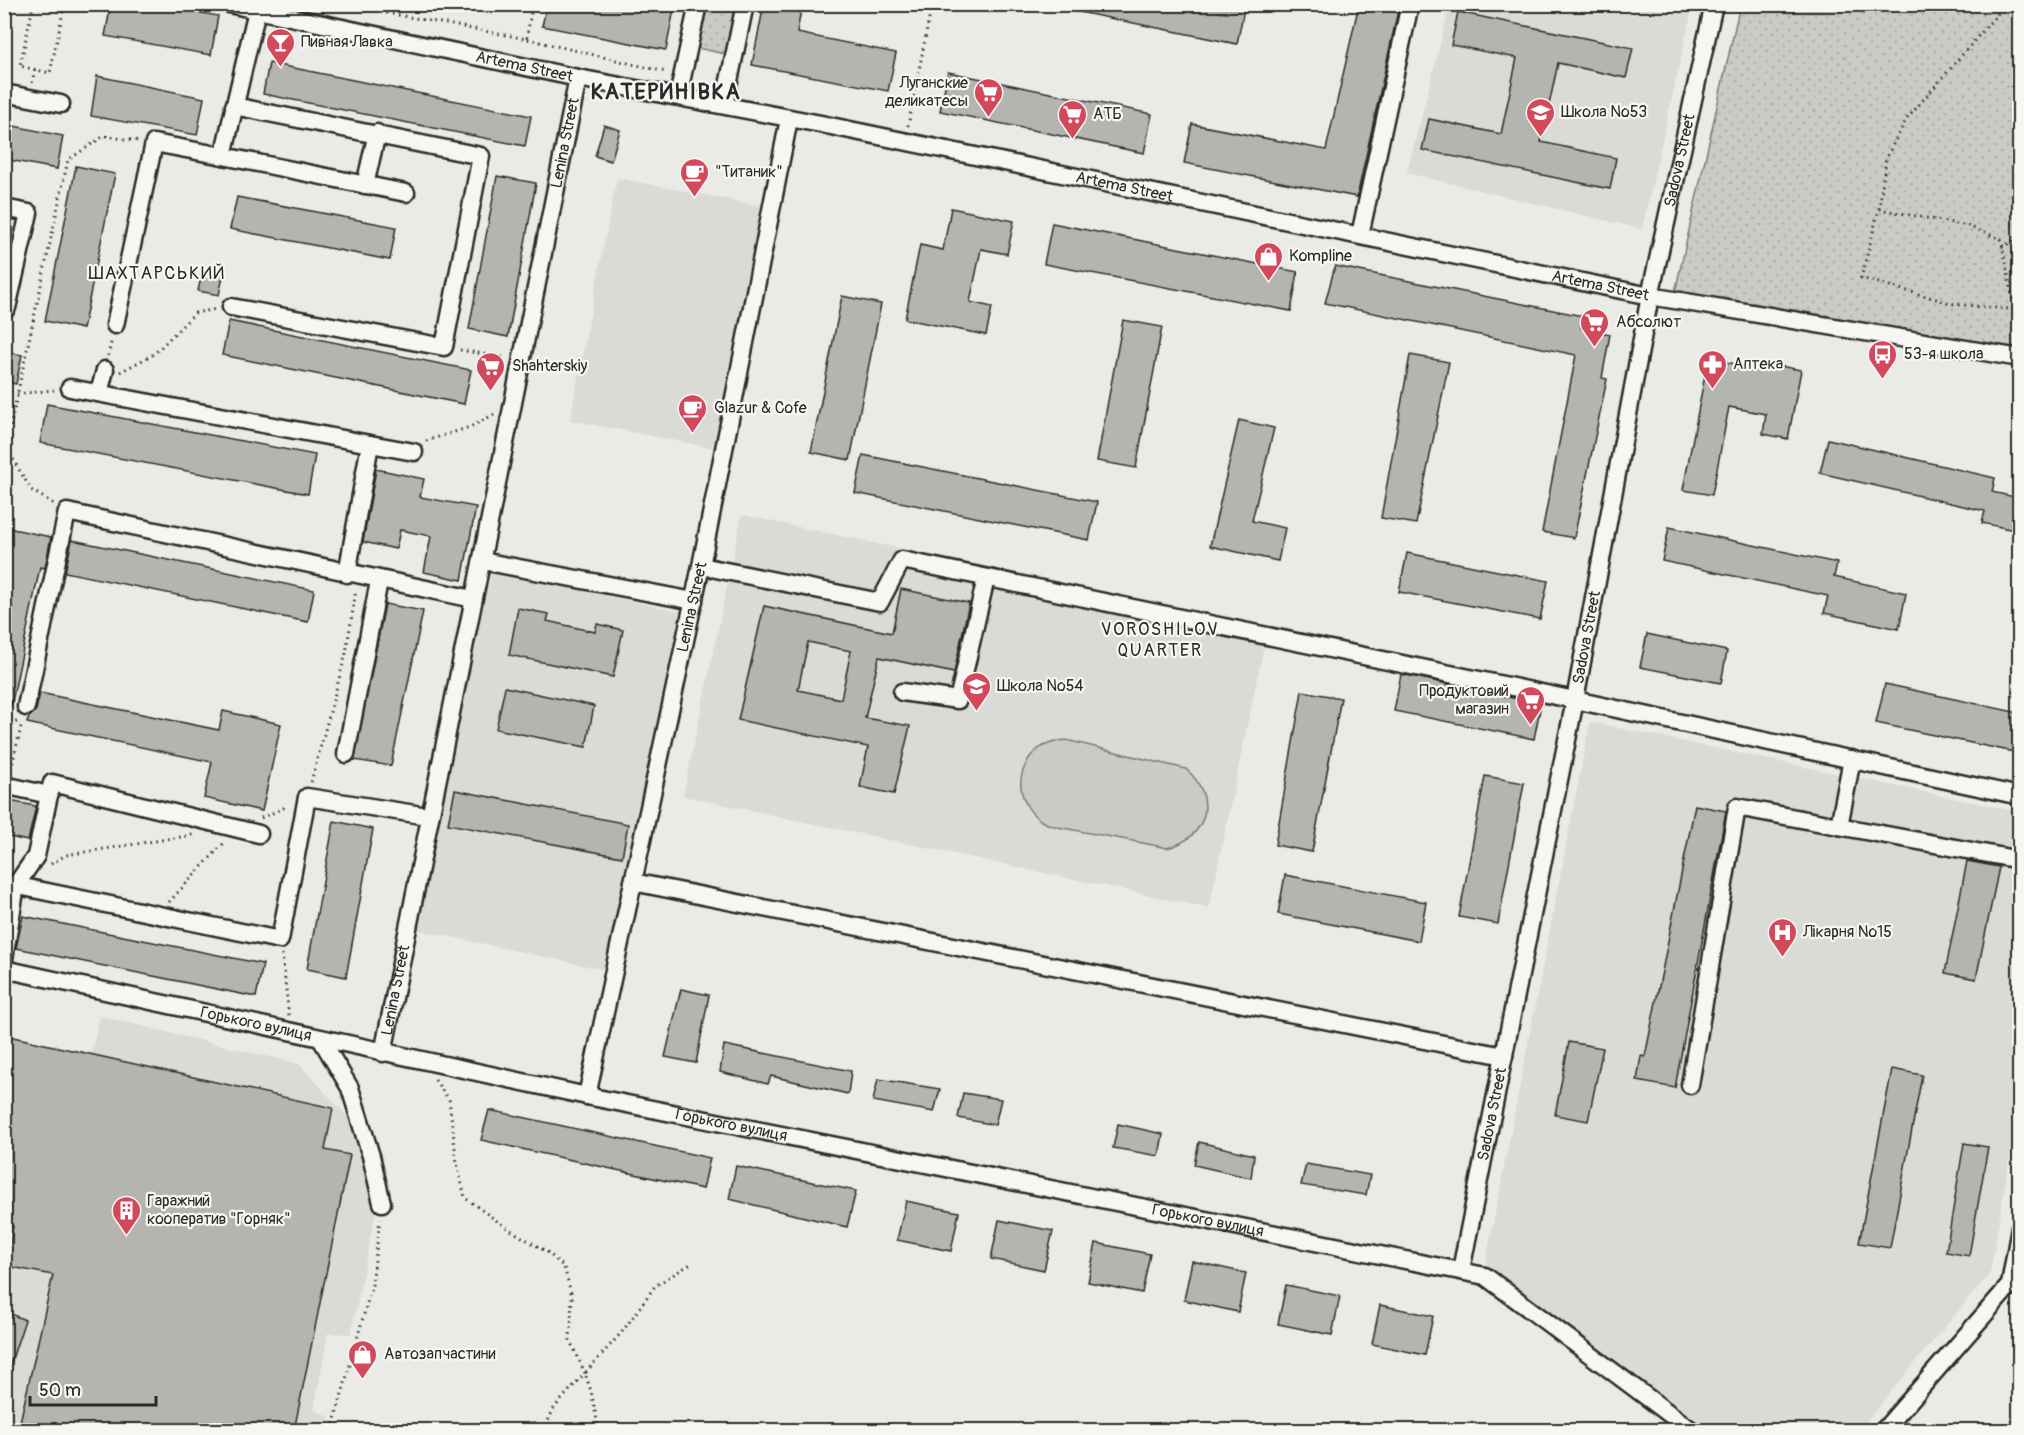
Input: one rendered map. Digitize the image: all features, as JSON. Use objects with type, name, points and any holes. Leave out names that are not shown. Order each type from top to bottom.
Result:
[{"type":"street","name":"Artema Street","points":[[229,4],[578,78],[724,105],[1650,296],[2019,358]]},
{"type":"street","points":[[678,96],[698,4]]},
{"type":"street","points":[[724,105],[745,4]]},
{"type":"street","points":[[1360,235],[1410,4]]},
{"type":"street","name":"Sadova Street","points":[[1461,1270],[1575,700],[1650,296],[1714,4]]},
{"type":"street","points":[[223,156],[257,10]]},
{"type":"street","name":"Lenina Street","points":[[383,1053],[428,816],[482,561],[578,78]]},
{"type":"street","points":[[4,93],[61,104]]},
{"type":"street","points":[[231,307],[444,347],[481,156],[377,133],[234,106]]},
{"type":"street","name":"Lenina Street","points":[[587,1096],[694,601],[789,119]]},
{"type":"street","points":[[365,185],[377,133]]},
{"type":"street","points":[[115,325],[154,143],[406,193]]},
{"type":"street","points":[[4,208],[29,213],[7,308],[4,307]]},
{"type":"street","points":[[70,388],[102,381],[406,451]]},
{"type":"street","points":[[353,575],[370,444]]},
{"type":"street","points":[[24,714],[67,512],[379,581],[473,599]]},
{"type":"street","points":[[701,566],[880,602],[902,560],[1575,700],[2019,796]]},
{"type":"street","points":[[482,561],[694,601]]},
{"type":"street","points":[[902,692],[958,700],[986,578]]},
{"type":"street","points":[[346,754],[379,581]]},
{"type":"street","points":[[1839,826],[1852,759]]},
{"type":"street","points":[[4,959],[10,884],[36,856],[52,783],[259,834]]},
{"type":"street","points":[[6,785],[49,795]]},
{"type":"street","points":[[10,884],[280,940],[307,797],[428,816]]},
{"type":"street","points":[[1690,1085],[1737,807],[2019,860]]},
{"type":"street","points":[[633,882],[1504,1056]]},
{"type":"street","name":"Горького вулиця","points":[[4,969],[587,1096],[1485,1276],[1690,1431]]},
{"type":"street","points":[[321,1039],[350,1088],[371,1156],[382,1203]]},
{"type":"street","points":[[1884,1431],[2010,1285],[2019,1227]]},
{"type":"path","points":[[339,4],[527,39],[682,76]]},
{"type":"path","points":[[527,39],[532,4]]},
{"type":"path","points":[[905,142],[932,4]]},
{"type":"path","points":[[1879,209],[1968,226],[2001,239],[2017,310],[1954,304],[1861,278],[1879,209],[1886,158],[1906,120],[2006,4]]},
{"type":"path","points":[[33,6],[63,12],[50,73],[20,66],[33,6]]},
{"type":"path","points":[[4,456],[68,160],[104,136],[154,143]]},
{"type":"path","points":[[2002,247],[2019,238]]},
{"type":"path","points":[[102,381],[154,354],[195,313],[231,307]]},
{"type":"path","points":[[102,381],[115,325]]},
{"type":"path","points":[[444,347],[522,361]]},
{"type":"path","points":[[17,394],[70,388]]},
{"type":"path","points":[[406,451],[470,427],[512,406]]},
{"type":"path","points":[[6,448],[31,490],[67,512]]},
{"type":"path","points":[[157,915],[237,828],[307,797],[346,653],[353,575]]},
{"type":"path","points":[[6,785],[24,714]]},
{"type":"path","points":[[46,867],[66,855],[203,834]]},
{"type":"path","points":[[280,940],[291,1032]]},
{"type":"path","points":[[434,1078],[449,1100],[457,1163],[465,1198],[504,1226],[547,1252],[564,1267],[572,1296],[570,1341],[585,1373],[599,1431]]},
{"type":"path","points":[[332,1431],[372,1285],[382,1203]]},
{"type":"path","points":[[544,1431],[554,1408],[622,1332],[655,1286],[692,1263]]},
{"type":"shaded area","points":[[706,5],[736,5],[726,54],[697,48]]},
{"type":"shaded area","name":"Школа №53","points":[[1450,5],[1693,5],[1642,229],[1407,173]]},
{"type":"shaded area","points":[[1740,5],[2019,5],[2019,348],[1675,292]]},
{"type":"shaded area","points":[[617,178],[761,206],[714,448],[570,420]]},
{"type":"shaded area","name":"Школа №54","points":[[742,515],[1268,627],[1209,908],[683,796]]},
{"type":"shaded area","points":[[491,571],[682,612],[606,970],[415,929]]},
{"type":"shaded area","name":"Лікарня №15","points":[[1590,722],[2019,812],[2019,1102],[1990,1273],[1859,1430],[1704,1430],[1485,1266]]},
{"type":"shaded area","points":[[1066,740],[1186,769],[1196,780],[1205,804],[1204,815],[1199,826],[1181,843],[1167,848],[1053,826],[1043,822],[1026,805],[1021,790],[1022,774],[1028,760],[1036,750],[1053,742]]},
{"type":"shaded area","points":[[100,1016],[299,1064],[349,1118],[377,1205],[351,1334],[328,1333],[314,1410],[330,1417],[326,1430],[5,1430],[5,1035],[91,1054]]},
{"type":"building","points":[[111,4],[153,4],[218,16],[211,55],[105,36]]},
{"type":"building","points":[[547,4],[625,4],[638,7],[638,4],[675,4],[666,50],[542,26]]},
{"type":"building","points":[[764,4],[802,4],[797,33],[896,53],[888,91],[752,65]]},
{"type":"building","points":[[1075,4],[1245,4],[1237,44],[1074,11]]},
{"type":"building","points":[[1359,4],[1399,6],[1357,197],[1184,163],[1192,124],[1326,150]]},
{"type":"building","points":[[1458,12],[1633,48],[1626,78],[1558,63],[1541,142],[1616,158],[1610,189],[1422,150],[1429,119],[1501,134],[1517,58],[1451,45]]},
{"type":"building","points":[[269,63],[531,116],[525,146],[263,94]]},
{"type":"building","points":[[948,72],[1152,114],[1144,153],[940,111]]},
{"type":"building","points":[[97,76],[204,98],[197,135],[91,116]]},
{"type":"building","points":[[4,124],[63,136],[57,169],[4,159]]},
{"type":"building","points":[[604,125],[620,130],[611,161],[595,156]]},
{"type":"building","points":[[76,166],[115,174],[83,329],[45,321]]},
{"type":"building","points":[[497,176],[536,183],[508,337],[469,329]]},
{"type":"building","points":[[237,197],[396,227],[390,260],[230,229]]},
{"type":"building","points":[[951,208],[1014,221],[1007,254],[981,249],[970,302],[992,307],[986,335],[905,319],[920,245],[943,250]]},
{"type":"building","points":[[1052,223],[1298,272],[1291,311],[1044,264]]},
{"type":"building","points":[[1335,266],[1583,316],[1581,328],[1610,334],[1602,378],[1607,379],[1574,538],[1542,532],[1576,355],[1325,303]]},
{"type":"building","points":[[203,268],[224,272],[219,295],[198,291]]},
{"type":"building","points":[[842,296],[881,304],[850,460],[811,452]]},
{"type":"building","points":[[1123,320],[1162,327],[1136,468],[1097,461]]},
{"type":"building","points":[[229,321],[471,370],[464,404],[222,355]]},
{"type":"building","points":[[4,351],[22,355],[16,384],[4,382]]},
{"type":"building","points":[[1410,355],[1449,362],[1416,524],[1381,518]]},
{"type":"building","points":[[1708,359],[1764,369],[1765,363],[1801,370],[1788,439],[1763,434],[1766,414],[1729,407],[1712,495],[1683,490]]},
{"type":"building","points":[[47,404],[315,455],[308,494],[40,443]]},
{"type":"building","points":[[1239,420],[1274,428],[1252,521],[1285,528],[1278,561],[1210,546]]},
{"type":"building","points":[[1828,439],[1995,478],[1992,492],[2019,498],[2019,531],[1982,523],[1985,511],[1820,473]]},
{"type":"building","points":[[863,455],[1097,502],[1089,540],[855,493]]},
{"type":"building","points":[[376,469],[424,479],[420,497],[476,507],[462,580],[424,572],[431,536],[400,530],[396,549],[363,542]]},
{"type":"building","points":[[1669,527],[1837,563],[1834,577],[1906,593],[1899,629],[1824,613],[1828,596],[1662,561]]},
{"type":"building","points":[[8,528],[51,537],[45,568],[40,567],[11,707],[4,706],[4,545]]},
{"type":"building","points":[[72,540],[314,590],[308,622],[65,572]]},
{"type":"building","points":[[1407,553],[1548,581],[1540,619],[1399,592]]},
{"type":"building","points":[[901,589],[969,603],[954,673],[879,657],[865,718],[910,726],[894,794],[860,787],[868,747],[738,720],[764,606],[892,633]],"holes":[[[808,642],[851,651],[841,699],[798,690]]]},
{"type":"building","points":[[385,604],[423,611],[391,766],[354,760]]},
{"type":"building","points":[[518,608],[549,614],[547,621],[595,632],[597,624],[623,630],[613,677],[509,655]]},
{"type":"building","points":[[1647,634],[1727,651],[1721,683],[1640,667]]},
{"type":"building","points":[[1401,674],[1541,704],[1534,739],[1394,711]]},
{"type":"building","points":[[1885,684],[2019,713],[2019,753],[1876,723]]},
{"type":"building","points":[[505,687],[594,706],[586,747],[496,729]]},
{"type":"building","points":[[1302,691],[1341,698],[1312,852],[1275,845]]},
{"type":"building","points":[[40,693],[219,730],[223,711],[281,724],[262,811],[204,798],[212,762],[27,723],[36,710]]},
{"type":"building","points":[[1485,776],[1524,783],[1498,924],[1459,917]]},
{"type":"building","points":[[455,790],[628,824],[622,857],[448,824]]},
{"type":"building","points":[[4,800],[36,806],[28,841],[4,836]]},
{"type":"building","points":[[1695,805],[1726,811],[1675,1088],[1637,1081],[1641,1056],[1645,1057]]},
{"type":"building","points":[[334,821],[373,829],[346,977],[307,969]]},
{"type":"building","points":[[1967,861],[1999,867],[1976,979],[1945,973]]},
{"type":"building","points":[[1285,875],[1426,902],[1419,941],[1278,914]]},
{"type":"building","points":[[23,916],[263,964],[256,997],[16,948]]},
{"type":"building","points":[[681,989],[709,995],[696,1063],[665,1057]]},
{"type":"building","points":[[4,1035],[333,1108],[325,1150],[350,1155],[294,1431],[18,1431],[53,1275],[6,1266],[13,1226],[4,1226]]},
{"type":"building","points":[[1569,1042],[1603,1048],[1588,1121],[1555,1115]]},
{"type":"building","points":[[724,1045],[851,1071],[848,1094],[771,1076],[768,1084],[720,1072]]},
{"type":"building","points":[[1892,1069],[1922,1075],[1890,1248],[1859,1243]]},
{"type":"building","points":[[878,1079],[940,1089],[934,1112],[873,1101]]},
{"type":"building","points":[[963,1093],[1001,1099],[995,1125],[958,1118]]},
{"type":"building","points":[[489,1110],[710,1158],[703,1189],[481,1140]]},
{"type":"building","points":[[1118,1124],[1163,1134],[1159,1156],[1113,1148]]},
{"type":"building","points":[[1199,1142],[1254,1155],[1251,1178],[1194,1165]]},
{"type":"building","points":[[1964,1143],[1988,1147],[1969,1256],[1946,1252]]},
{"type":"building","points":[[1306,1164],[1370,1175],[1366,1195],[1301,1185]]},
{"type":"building","points":[[736,1166],[856,1191],[847,1227],[729,1199]]},
{"type":"building","points":[[906,1201],[959,1212],[951,1251],[897,1240]]},
{"type":"building","points":[[999,1220],[1053,1231],[1044,1270],[991,1259]]},
{"type":"building","points":[[1096,1243],[1150,1254],[1142,1293],[1088,1282]]},
{"type":"building","points":[[1192,1261],[1246,1273],[1238,1312],[1184,1300]]},
{"type":"building","points":[[1286,1285],[1340,1296],[1332,1335],[1278,1324]]},
{"type":"building","points":[[1380,1305],[1433,1316],[1425,1355],[1372,1344]]},
{"type":"building","points":[[4,1311],[25,1320],[7,1374],[4,1373]]},
{"type":"place","name":"Пивная Лавка","points":[[280,68]]},
{"type":"place","name":"Луганские деликатесы","points":[[989,118]]},
{"type":"place","name":"Школа №53","points":[[1540,138]]},
{"type":"place","name":"АТБ","points":[[1072,140]]},
{"type":"place","name":"\"Титаник\"","points":[[694,198]]},
{"type":"place","name":"Kompline","points":[[1268,282]]},
{"type":"place","name":"Абсолют","points":[[1595,348]]},
{"type":"place","name":"53-я школа","points":[[1883,380]]},
{"type":"place","name":"Аптека","points":[[1712,390]]},
{"type":"place","name":"Shahterskiy","points":[[491,392]]},
{"type":"place","name":"Glazur & Cofe","points":[[693,434]]},
{"type":"place","name":"Школа №54","points":[[976,712]]},
{"type":"place","name":"Продуктовий магазин","points":[[1530,726]]},
{"type":"place","name":"Лікарня №15","points":[[1782,958]]},
{"type":"place","name":"Гаражний кооператив \"Горняк\"","points":[[126,1236]]},
{"type":"place","name":"Автозапчастини","points":[[363,1380]]},
{"type":"district","name":"КАТЕРИНІВКА","points":[[666,92]]},
{"type":"district","name":"ШАХТАРСЬКИЙ","points":[[157,273]]},
{"type":"district","name":"VOROSHILOV QUARTER","points":[[1160,639]]}]
